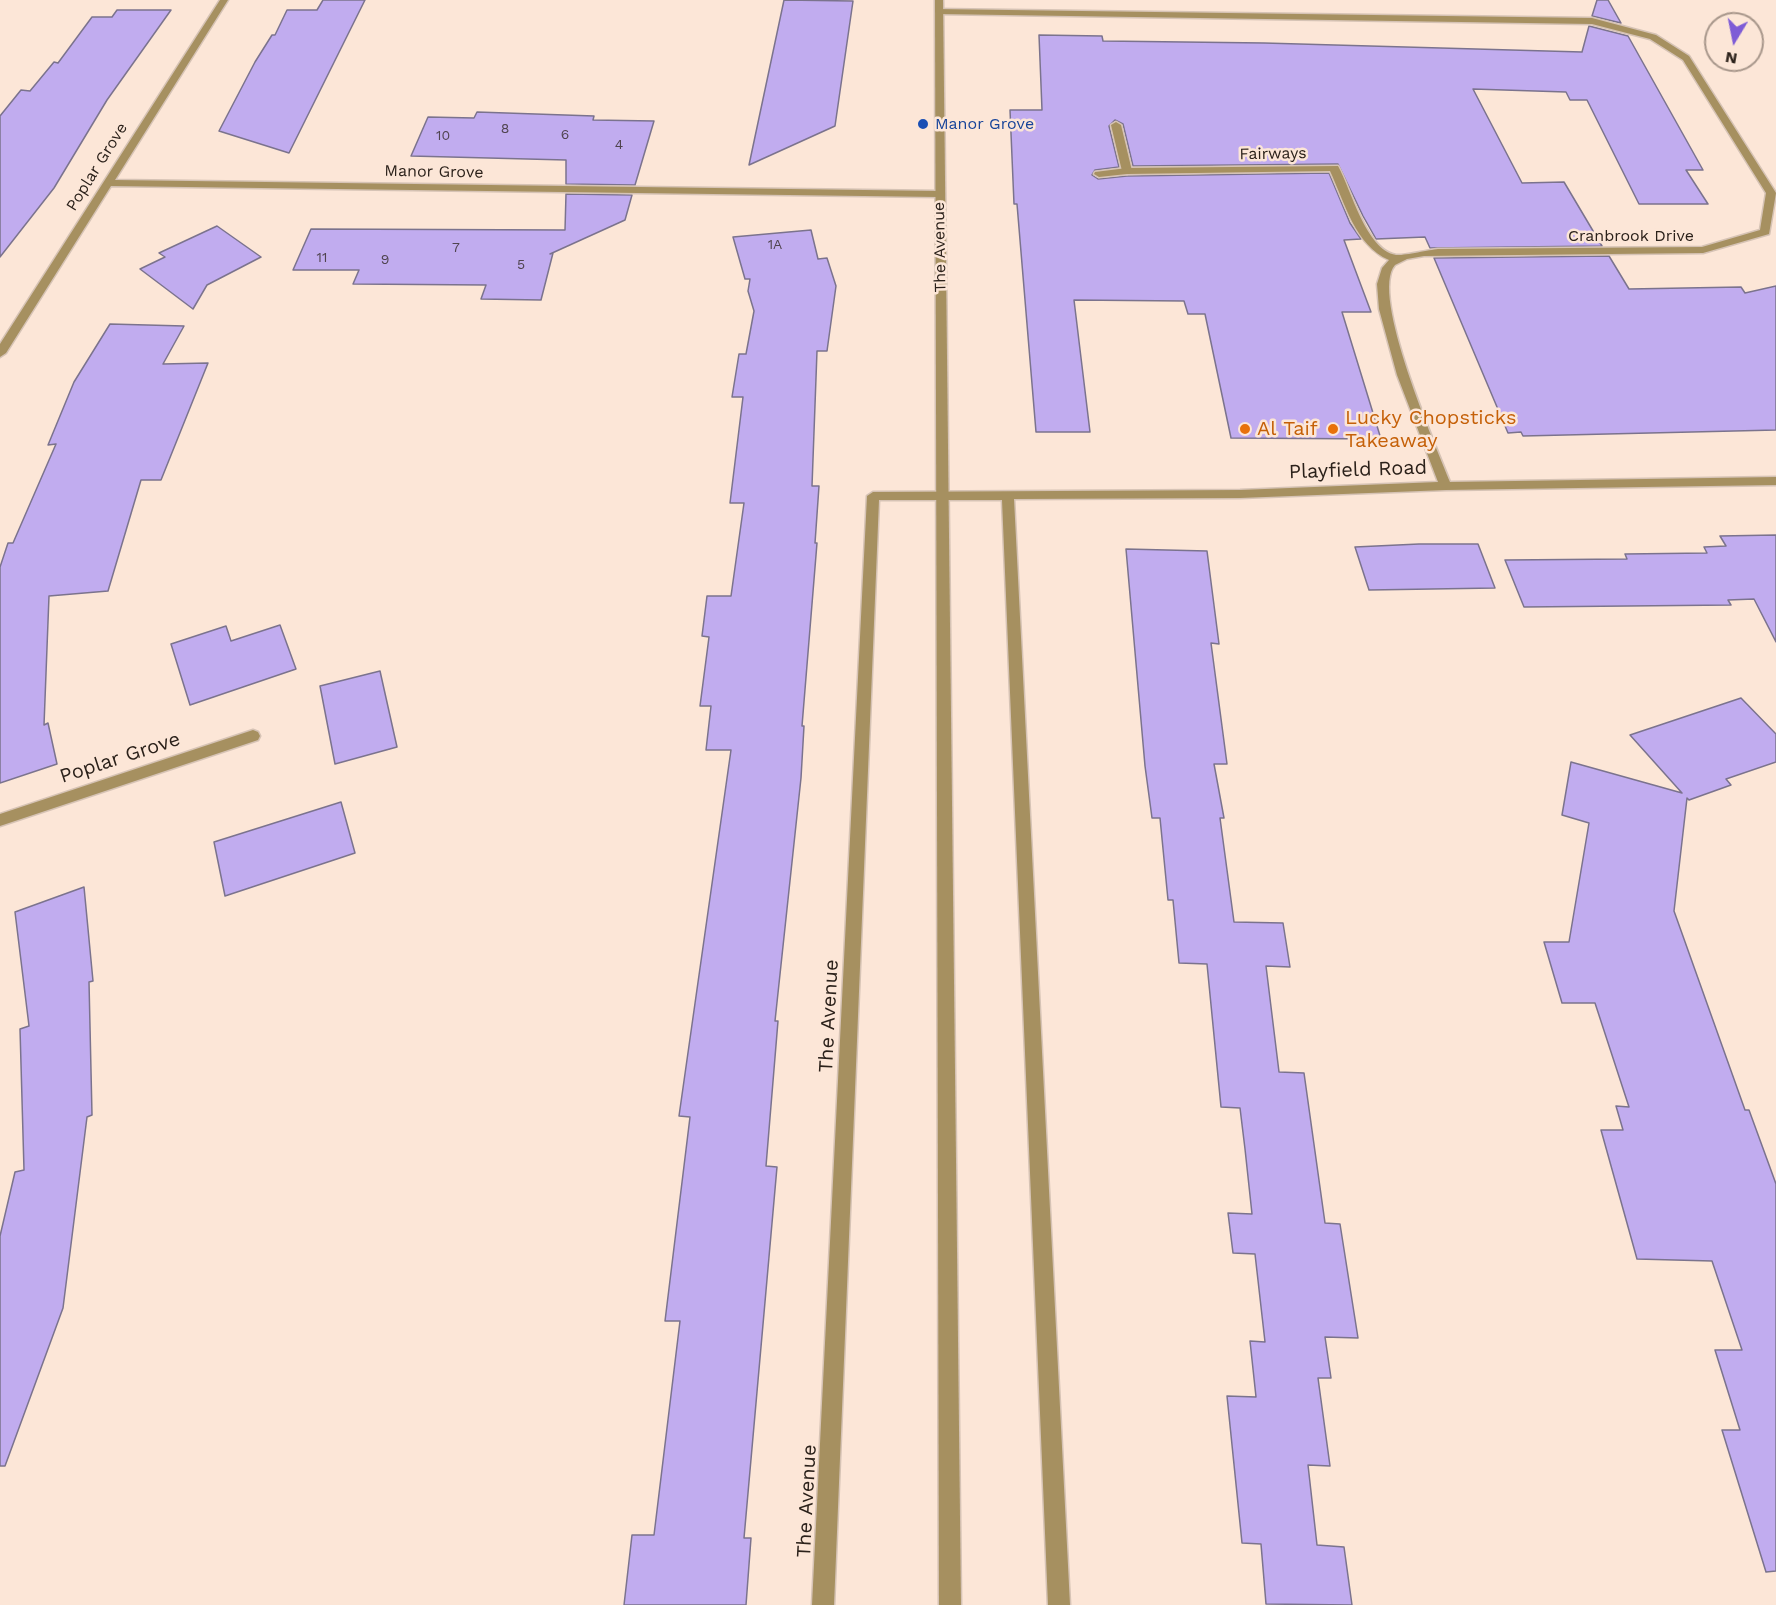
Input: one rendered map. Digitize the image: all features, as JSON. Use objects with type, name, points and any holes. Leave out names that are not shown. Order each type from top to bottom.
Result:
[{"type":"street","name":"Poplar Grove","points":[[0,353],[224,0]]},
{"type":"street","name":"The Avenue","points":[[939,5],[950,1605]]},
{"type":"street","name":"Cranbrook Drive","points":[[939,5],[1592,21],[1653,37],[1686,58],[1771,193],[1765,232],[1703,250],[1438,252],[1396,259]]},
{"type":"street","points":[[1116,125],[1127,171]]},
{"type":"street","name":"Fairways","points":[[1099,174],[1127,171],[1334,168],[1363,232],[1378,251],[1396,259]]},
{"type":"street","name":"Manor Grove","points":[[108,183],[939,194]]},
{"type":"street","points":[[1396,259],[1386,269],[1383,282],[1392,343],[1446,486]]},
{"type":"street","name":"Playfield Road","points":[[941,495],[1240,494],[1446,486],[1776,482]]},
{"type":"street","name":"The Avenue","points":[[823,1605],[873,496],[941,495]]},
{"type":"street","points":[[1008,496],[1059,1605]]},
{"type":"street","name":"Poplar Grove","points":[[0,820],[253,736]]},
{"type":"building","points":[[323,0],[365,0],[289,153],[219,131],[255,62],[272,35],[275,35],[287,10],[317,10]]},
{"type":"building","points":[[784,0],[853,1],[835,126],[749,165]]},
{"type":"building","points":[[1597,0],[1608,0],[1621,23],[1592,16]]},
{"type":"building","points":[[117,10],[171,10],[107,100],[54,188],[0,257],[0,116],[21,90],[30,91],[54,62],[58,63],[92,17],[112,17]]},
{"type":"building","points":[[1589,26],[1628,36],[1703,170],[1686,170],[1708,204],[1639,204],[1587,100],[1570,100],[1566,92],[1473,89],[1522,183],[1564,182],[1602,246],[1430,248],[1425,237],[1376,239],[1338,164],[1133,166],[1123,124],[1115,120],[1109,126],[1119,167],[1095,170],[1092,175],[1098,179],[1127,176],[1329,173],[1350,223],[1361,239],[1344,240],[1371,312],[1342,312],[1381,439],[1231,438],[1205,314],[1188,314],[1184,301],[1074,300],[1090,432],[1036,432],[1017,204],[1014,204],[1010,110],[1042,110],[1039,35],[1102,36],[1103,41],[1582,52]]},
{"type":"building","points":[[477,112],[594,116],[593,120],[654,121],[635,185],[566,184],[566,160],[411,156],[428,117],[474,118]]},
{"type":"building","points":[[566,194],[632,195],[625,220],[550,254],[553,253],[541,300],[481,299],[486,285],[353,284],[359,270],[293,270],[311,229],[565,230]]},
{"type":"building","points":[[217,226],[261,257],[207,285],[193,309],[140,269],[165,257],[159,253]]},
{"type":"building","points":[[811,230],[818,259],[827,258],[836,286],[827,351],[817,351],[812,486],[819,486],[815,543],[817,543],[802,726],[804,726],[801,778],[775,1021],[778,1021],[766,1166],[777,1167],[744,1538],[751,1538],[746,1605],[624,1605],[632,1535],[654,1535],[680,1321],[665,1321],[690,1117],[679,1116],[731,750],[706,750],[711,706],[700,706],[709,637],[702,636],[707,596],[731,596],[744,503],[730,503],[743,397],[732,397],[739,354],[746,354],[754,311],[748,291],[750,279],[745,279],[733,237]]},
{"type":"building","points":[[1609,256],[1629,289],[1741,287],[1745,293],[1776,286],[1776,430],[1523,436],[1521,432],[1508,433],[1434,258]]},
{"type":"building","points":[[110,324],[184,326],[163,364],[208,363],[161,480],[141,480],[108,591],[49,596],[44,725],[48,723],[57,764],[0,783],[0,567],[8,543],[13,543],[56,444],[48,445],[74,382]]},
{"type":"building","points":[[1776,535],[1776,642],[1754,599],[1728,600],[1731,605],[1524,607],[1505,560],[1627,559],[1625,554],[1707,553],[1704,547],[1726,546],[1720,536]]},
{"type":"building","points":[[1478,544],[1495,588],[1369,590],[1355,547]]},
{"type":"building","points":[[1126,549],[1207,551],[1219,644],[1211,643],[1227,764],[1214,764],[1224,818],[1220,818],[1234,922],[1283,923],[1290,967],[1266,966],[1279,1072],[1304,1073],[1325,1223],[1340,1224],[1358,1338],[1325,1337],[1331,1378],[1318,1378],[1330,1466],[1308,1465],[1317,1545],[1344,1547],[1352,1605],[1266,1604],[1261,1544],[1242,1543],[1227,1396],[1256,1397],[1250,1341],[1265,1342],[1255,1254],[1233,1253],[1228,1213],[1252,1214],[1245,1149],[1240,1108],[1221,1107],[1207,964],[1179,963],[1173,900],[1168,900],[1160,818],[1152,818],[1145,766]]},
{"type":"building","points":[[280,625],[296,669],[190,705],[171,644],[226,626],[231,641]]},
{"type":"building","points":[[380,671],[397,747],[335,764],[320,686]]},
{"type":"building","points":[[1741,698],[1776,734],[1776,762],[1726,779],[1731,785],[1689,800],[1687,798],[1674,911],[1745,1110],[1749,1110],[1776,1184],[1776,1571],[1766,1572],[1722,1430],[1740,1430],[1715,1350],[1742,1350],[1712,1261],[1637,1259],[1601,1130],[1623,1130],[1616,1106],[1629,1107],[1595,1003],[1562,1003],[1544,942],[1569,942],[1589,823],[1562,815],[1571,762],[1682,793],[1630,735]]},
{"type":"building","points":[[341,802],[355,853],[225,896],[214,842]]},
{"type":"building","points":[[84,887],[93,981],[89,982],[92,1115],[87,1117],[63,1308],[5,1466],[0,1466],[0,1236],[15,1172],[24,1170],[20,1029],[29,1026],[15,912]]},
{"type":"place","name":"Manor Grove","points":[[923,124]]},
{"type":"place","name":"Al Taif","points":[[1245,429]]},
{"type":"place","name":"Lucky Chopsticks Takeaway","points":[[1333,429]]}]
